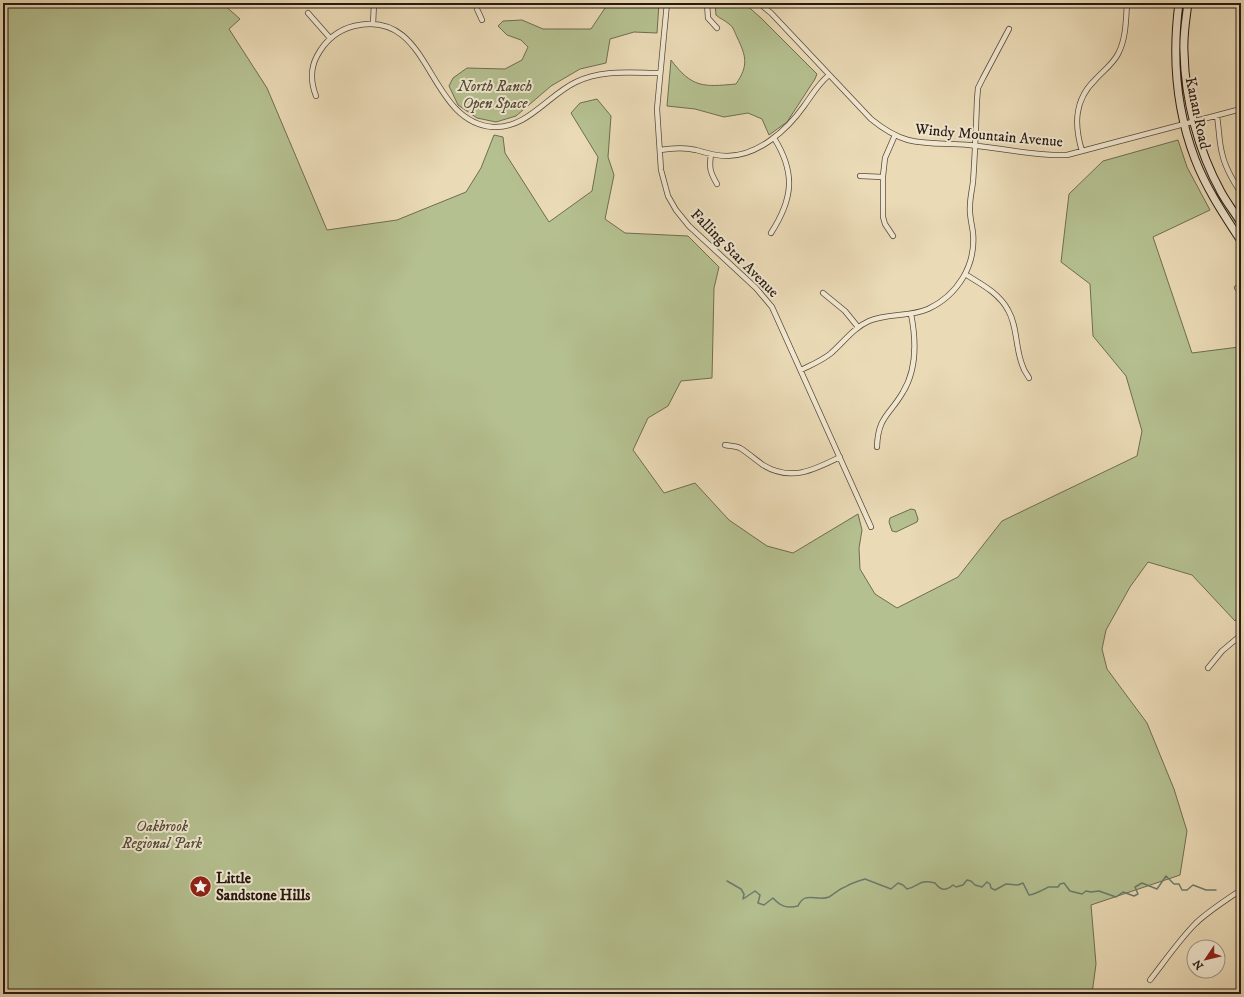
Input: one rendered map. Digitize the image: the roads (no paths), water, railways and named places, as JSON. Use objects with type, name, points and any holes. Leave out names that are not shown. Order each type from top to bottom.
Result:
[{"type":"main road","name":"Kanan Road","points":[[1179,3],[1175,32],[1175,66],[1184,123],[1195,159],[1210,192],[1241,241]]},
{"type":"main road","name":"Kanan Road","points":[[1188,3],[1184,32],[1184,50],[1186,83],[1193,121],[1205,156],[1221,192],[1241,223]]},
{"type":"street","points":[[373,24],[374,3]]},
{"type":"street","points":[[477,3],[477,9],[482,20]]},
{"type":"street","name":"Falling Star Avenue","points":[[667,3],[657,109],[664,182],[668,196],[676,210],[689,226],[766,298],[776,315],[871,527]]},
{"type":"street","points":[[707,3],[708,18],[717,28]]},
{"type":"street","name":"Windy Mountain Avenue","points":[[759,3],[871,119],[882,128],[895,135],[921,142],[975,145],[1050,155],[1067,155],[1241,109]]},
{"type":"street","points":[[1082,151],[1077,130],[1078,108],[1094,80],[1112,64],[1117,55],[1121,46],[1124,32],[1127,3]]},
{"type":"street","points":[[308,13],[330,38]]},
{"type":"street","points":[[316,96],[312,86],[313,67],[320,51],[330,38],[352,26],[362,24],[373,24],[392,29],[407,39],[416,49],[454,108],[469,120],[485,126],[502,126],[520,121],[564,88],[590,77],[613,72],[660,73]]},
{"type":"street","points":[[801,370],[828,355],[858,328],[869,321],[881,317],[912,314],[928,309],[943,300],[955,289],[965,274],[971,260],[973,246],[970,207],[973,182],[976,100],[978,88],[1009,29]]},
{"type":"street","points":[[660,150],[684,148],[726,156],[749,153],[774,138],[800,112],[817,87],[829,75]]},
{"type":"street","points":[[1217,116],[1222,152],[1226,166],[1241,193]]},
{"type":"street","points":[[893,236],[885,224],[883,217],[883,177],[885,158],[895,135]]},
{"type":"street","points":[[771,233],[780,220],[785,208],[789,185],[789,172],[786,161],[774,138]]},
{"type":"street","points":[[711,154],[711,174],[717,184]]},
{"type":"street","points":[[860,176],[883,177]]},
{"type":"street","points":[[965,274],[988,289],[1001,300],[1008,309],[1014,324],[1022,367],[1029,378]]},
{"type":"street","points":[[823,293],[844,311],[858,328]]},
{"type":"street","points":[[877,447],[877,432],[881,422],[902,393],[911,374],[914,338],[912,314]]},
{"type":"street","points":[[725,444],[739,448],[765,466],[785,473],[798,474],[810,471],[840,457]]},
{"type":"street","points":[[1208,668],[1222,651],[1241,635]]},
{"type":"street","points":[[1150,980],[1182,938],[1196,923],[1214,908],[1241,890]]},
{"type":"waterway","points":[[727,881],[741,889],[744,894],[743,899],[755,891],[760,895],[758,903],[764,905],[773,898],[781,905],[787,907],[798,906],[801,901],[808,897],[829,897],[850,884],[865,879],[891,889],[898,883],[907,889],[922,882],[935,883],[939,888],[946,889],[953,885],[956,887],[963,885],[967,880],[982,887],[987,882],[990,884],[991,888],[995,890],[1006,884],[1018,885],[1023,883],[1029,895],[1048,887],[1058,887],[1060,884],[1064,883],[1070,891],[1082,894],[1086,891],[1099,891],[1116,897],[1123,892],[1134,896],[1138,894],[1135,887],[1142,883],[1157,889],[1166,876],[1174,884],[1179,884],[1182,890],[1187,890],[1193,885],[1206,890],[1216,890]]},
{"type":"place","name":"Little Sandstone Hills","points":[[200,887]]},
{"type":"park label","name":"North Ranch Open Space","points":[[495,94]]},
{"type":"park label","name":"Oakbrook Regional Park","points":[[162,834]]}]
